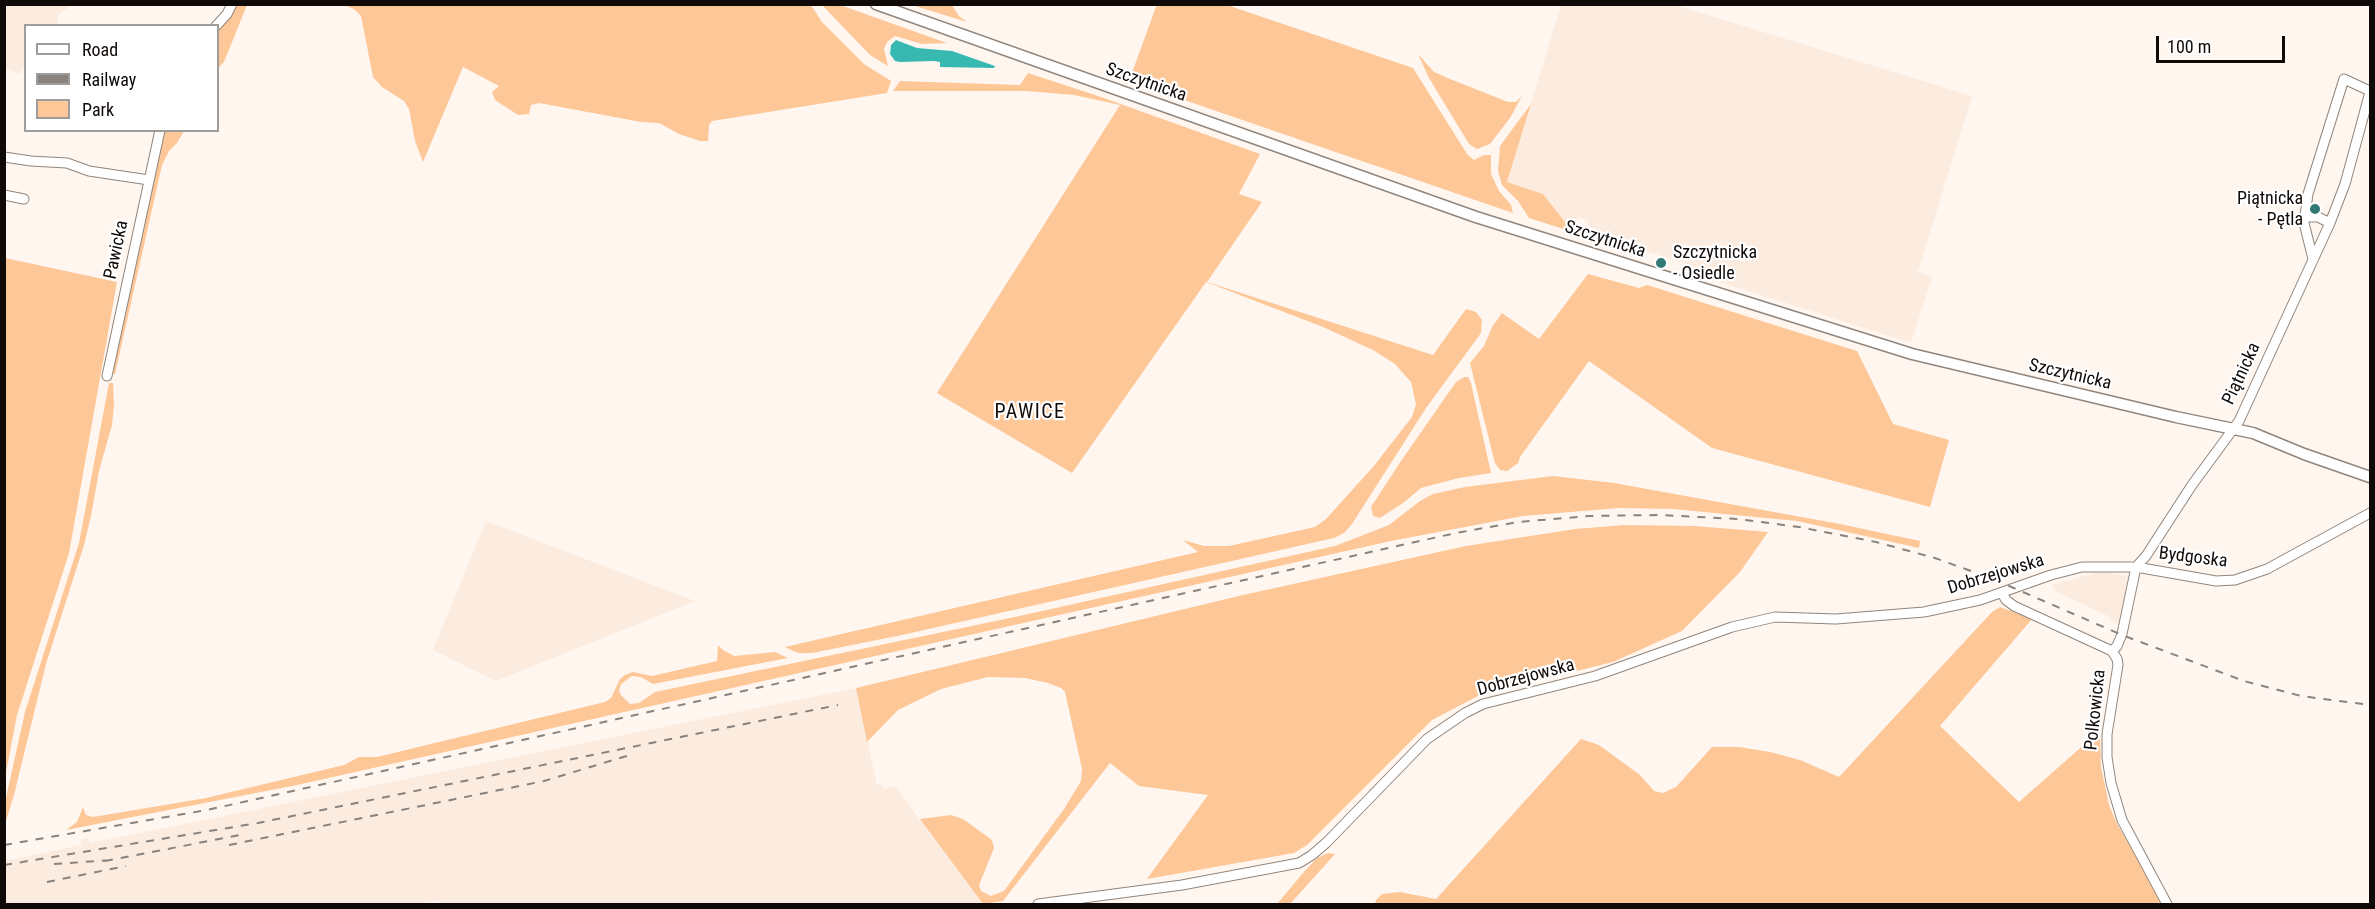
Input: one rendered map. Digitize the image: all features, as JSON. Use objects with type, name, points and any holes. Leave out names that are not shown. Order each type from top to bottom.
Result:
[{"type":"street","points":[[218,24],[232,4]]},
{"type":"street","name":"Szczytnicka","points":[[876,4],[1476,217],[1912,354],[2253,433],[2370,477]]},
{"type":"street","points":[[2313,259],[2305,231],[2308,194],[2344,79],[2370,92]]},
{"type":"street","name":"Piątnicka","points":[[2112,651],[2122,634],[2136,567],[2146,556],[2192,485],[2239,421],[2330,223],[2345,184],[2370,92]]},
{"type":"street","name":"Pawicka","points":[[107,376],[160,132]]},
{"type":"street","points":[[4,157],[31,161],[67,162],[89,171],[149,180]]},
{"type":"street","points":[[4,195],[24,199]]},
{"type":"street","points":[[2305,217],[2318,217],[2330,223]]},
{"type":"street","name":"Bydgoska","points":[[2068,569],[2091,566],[2136,567],[2216,581],[2235,580],[2267,569],[2370,513]]},
{"type":"street","name":"Dobrzejowska","points":[[1038,904],[1182,885],[1299,863],[1327,842],[1427,740],[1465,713],[1483,705],[1595,676],[1732,627],[1775,617],[1836,619],[1924,612],[1980,600],[2068,569]]},
{"type":"street","points":[[2002,592],[2006,600],[2014,606],[2112,651]]},
{"type":"street","name":"Polkowicka","points":[[2112,651],[2118,665],[2107,734],[2110,783],[2122,820],[2167,904]]},
{"type":"shaded area","points":[[4,5],[67,5],[68,8],[58,15],[57,24],[24,24],[24,66],[20,74],[5,68]]},
{"type":"shaded area","points":[[1561,5],[1675,5],[1972,96],[1918,272],[1932,277],[1911,343],[1704,277],[1699,270],[1686,264],[1615,241],[1587,225],[1588,221],[1578,217],[1573,232],[1543,194],[1507,182]]},
{"type":"shaded area","points":[[486,521],[695,601],[496,681],[433,650]]},
{"type":"shaded area","points":[[2100,572],[2130,576],[2124,616],[2117,625],[2108,616],[2057,592],[2051,585]]},
{"type":"shaded area","points":[[856,688],[877,785],[882,785],[884,789],[895,786],[983,904],[441,904],[439,900],[418,904],[5,904],[5,861],[81,845],[81,840],[88,838],[90,843]]},
{"type":"green space","points":[[1157,4],[1227,5],[1413,68],[1467,154],[1474,160],[1484,155],[1491,155],[1491,174],[1499,191],[1511,205],[1513,213],[1129,81]]},
{"type":"green space","points":[[236,5],[247,5],[224,62],[219,67],[219,28]]},
{"type":"green space","points":[[344,5],[811,5],[822,22],[864,64],[891,81],[887,93],[712,121],[709,125],[708,141],[700,141],[679,134],[659,123],[641,122],[539,103],[531,105],[529,114],[518,115],[495,100],[492,92],[499,86],[463,67],[423,162],[415,141],[409,109],[404,101],[382,87],[373,77],[361,16],[354,9]]},
{"type":"green space","points":[[822,5],[840,5],[947,43],[922,44],[895,36],[887,42],[884,49],[888,66],[870,55]]},
{"type":"green space","points":[[912,5],[952,5],[959,16],[967,22]]},
{"type":"green space","points":[[1418,54],[1434,72],[1450,79],[1508,102],[1516,102],[1522,96],[1510,118],[1490,144],[1477,149],[1469,144],[1429,78]]},
{"type":"green space","points":[[1028,73],[1101,97],[1260,154],[1239,194],[1262,202],[1207,282],[1433,355],[1466,309],[1476,312],[1482,320],[1481,333],[1426,408],[1352,524],[1344,533],[1334,538],[902,635],[812,653],[799,653],[791,650],[785,647],[1198,552],[1183,540],[1204,546],[1229,546],[1315,527],[1326,519],[1373,467],[1412,417],[1416,404],[1411,382],[1395,364],[1373,350],[1323,327],[1206,282],[1072,473],[937,393],[1120,105],[1074,95],[1027,91],[893,91],[900,81],[1020,85]]},
{"type":"green space","points":[[1531,104],[1507,182],[1543,194],[1573,232],[1529,218],[1518,201],[1502,185],[1498,171],[1500,146]]},
{"type":"green space","points":[[164,132],[183,132],[162,165],[115,374],[110,374]]},
{"type":"green space","points":[[5,258],[117,282],[69,553],[17,715],[5,778]]},
{"type":"green space","points":[[1588,274],[1639,288],[1647,285],[1857,351],[1893,424],[1949,440],[1930,507],[1712,448],[1589,361],[1518,463],[1507,471],[1500,470],[1495,463],[1470,363],[1484,346],[1492,327],[1502,313],[1539,339]]},
{"type":"green space","points":[[1468,377],[1471,383],[1491,473],[1459,478],[1421,488],[1380,518],[1373,516],[1371,507],[1401,461],[1456,382]]},
{"type":"green space","points":[[109,383],[113,383],[112,425],[99,471],[91,516],[46,664],[5,824],[5,802],[25,712],[79,543]]},
{"type":"green space","points":[[1553,476],[1614,483],[1840,524],[1920,541],[1919,548],[1797,521],[1673,509],[1619,508],[1523,516],[1391,541],[297,785],[66,830],[77,822],[83,807],[86,815],[93,817],[206,798],[344,765],[359,757],[377,757],[605,702],[611,698],[620,679],[625,675],[633,672],[652,676],[717,661],[718,645],[734,656],[775,652],[788,658],[653,684],[641,677],[632,676],[621,684],[619,691],[630,704],[639,703],[655,692],[1015,617],[1335,546],[1389,525],[1433,494],[1465,487]]},
{"type":"green space","points":[[1625,525],[1695,526],[1768,532],[1740,572],[1682,631],[1613,662],[1480,695],[1432,720],[1307,845],[1294,853],[1147,879],[1208,795],[1139,786],[1110,763],[1003,901],[983,904],[920,819],[951,815],[963,819],[992,840],[994,848],[979,885],[981,891],[991,896],[1004,891],[1064,809],[1081,781],[1082,769],[1065,692],[1048,683],[1025,678],[988,677],[941,689],[898,710],[867,742],[856,688],[1243,595],[1466,546],[1575,529]]},
{"type":"green space","points":[[2000,607],[2032,619],[1940,726],[2019,802],[2087,742],[2100,738],[2101,767],[2109,805],[2117,824],[2158,892],[2160,904],[1375,904],[1382,894],[1400,892],[1436,899],[1581,739],[1599,745],[1640,775],[1654,791],[1663,793],[1676,787],[1712,747],[1739,747],[1770,752],[1800,760],[1839,777],[1992,612]]},
{"type":"green space","points":[[1328,853],[1335,854],[1290,904],[1277,904],[1317,858]]},
{"type":"water","points":[[896,40],[917,48],[952,51],[995,66],[994,68],[940,67],[940,62],[934,61],[895,61],[890,54],[891,45]]},
{"type":"railway","points":[[4,845],[207,810],[1456,533],[1518,522],[1589,516],[1660,515],[1738,519],[1799,527],[1876,542],[1935,558],[1993,579],[2122,635],[2244,681],[2301,696],[2370,705]]},
{"type":"railway","points":[[4,865],[258,823],[838,705]]},
{"type":"railway","points":[[229,845],[544,781],[630,755]]},
{"type":"railway","points":[[105,861],[240,835]]},
{"type":"railway","points":[[54,864],[113,860]]},
{"type":"railway","points":[[47,882],[126,866]]},
{"type":"place","name":"Piątnicka - Pętla","points":[[2315,209]]},
{"type":"place","name":"Szczytnicka - Osiedle","points":[[1661,263]]},
{"type":"district","name":"PAWICE","points":[[1030,413]]}]
